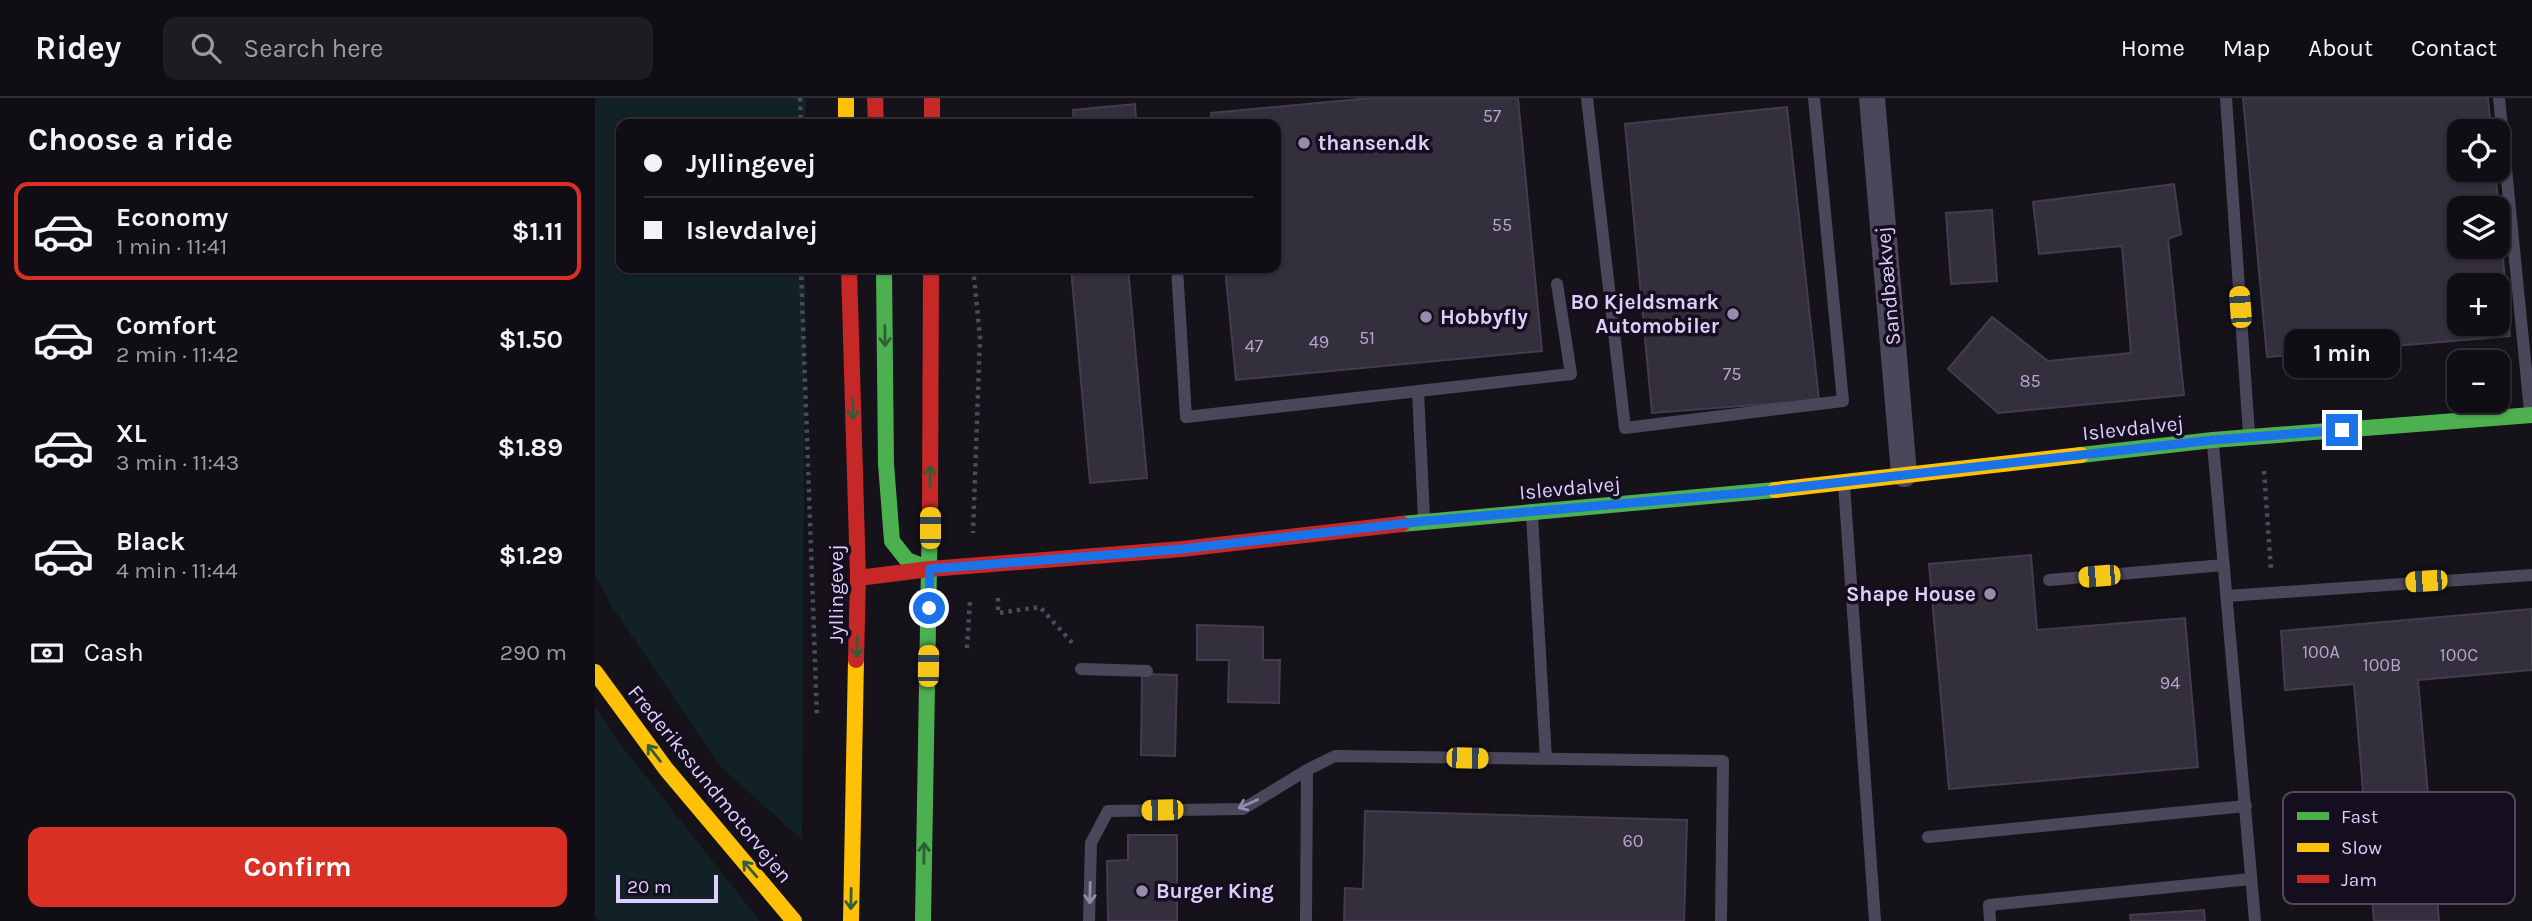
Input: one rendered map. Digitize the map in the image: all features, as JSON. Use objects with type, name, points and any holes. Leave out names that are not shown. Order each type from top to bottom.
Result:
[{"type":"main road","points":[[846,98],[846,119]]},
{"type":"main road","points":[[874,98],[876,119]]},
{"type":"main road","points":[[932,98],[932,119]]},
{"type":"main road","name":"Jyllingevej","points":[[849,273],[858,579],[851,921]]},
{"type":"main road","points":[[884,273],[886,464],[892,541],[907,560],[930,569]]},
{"type":"main road","points":[[923,921],[930,569],[931,273]]},
{"type":"main road","name":"Islevdalvej","points":[[858,579],[930,569],[1182,549],[1425,521],[1755,492],[2213,440],[2531,415]]},
{"type":"main road","name":"Frederikssundmotorvejen","points":[[597,673],[696,806],[794,921]]},
{"type":"street","name":"Sandbækvej","points":[[1872,98],[1904,474]]},
{"type":"lane","points":[[1587,98],[1625,428],[1843,401],[1814,98]]},
{"type":"lane","points":[[2226,98],[2255,437]]},
{"type":"lane","points":[[2499,98],[2531,415]]},
{"type":"lane","points":[[1177,273],[1186,417],[1571,374],[1557,284]]},
{"type":"lane","points":[[1418,391],[1425,521]]},
{"type":"lane","name":"Islevdalvej","points":[[2213,440],[2255,921]]},
{"type":"lane","points":[[1843,481],[1875,921]]},
{"type":"lane","points":[[1532,512],[1546,759]]},
{"type":"lane","points":[[2049,580],[2224,565]]},
{"type":"lane","points":[[2227,596],[2532,575]]},
{"type":"lane","points":[[1081,668],[1147,671]]},
{"type":"lane","points":[[1089,921],[1091,843],[1108,811],[1243,809],[1335,756],[1723,761],[1721,921]]},
{"type":"lane","points":[[1305,921],[1307,770]]},
{"type":"lane","points":[[1928,837],[2246,806]]},
{"type":"lane","points":[[1990,921],[1989,905],[2252,879]]},
{"type":"path","points":[[800,98],[801,119]]},
{"type":"path","points":[[801,273],[817,729]]},
{"type":"path","points":[[2255,437],[2272,592]]},
{"type":"path","points":[[997,565],[998,613],[1040,607],[1080,652],[1081,668]]},
{"type":"shaded area","points":[[595,98],[806,98],[806,119],[616,119],[616,273],[805,273],[802,840],[720,766],[611,605],[595,575]]},
{"type":"shaded area","points":[[595,706],[621,745],[760,921],[601,921],[595,917]]},
{"type":"building","points":[[1371,98],[1518,98],[1542,351],[1236,380],[1225,273],[1281,273],[1281,119],[1212,119],[1211,113]]},
{"type":"building","points":[[2243,98],[2488,98],[2490,119],[2447,119],[2447,182],[2496,182],[2497,196],[2447,196],[2447,259],[2503,259],[2504,273],[2447,273],[2447,336],[2510,336],[2267,357]]},
{"type":"building","points":[[1135,104],[1136,119],[1074,119],[1073,110]]},
{"type":"building","points":[[1787,107],[1819,400],[1652,413],[1625,124]]},
{"type":"building","points":[[2174,184],[2181,234],[2168,239],[2184,395],[1998,413],[1948,369],[1992,317],[2048,361],[2131,353],[2122,246],[2039,254],[2033,202]]},
{"type":"building","points":[[1992,210],[1997,281],[1951,284],[1946,213]]},
{"type":"building","points":[[1071,273],[1128,273],[1147,478],[1090,483]]},
{"type":"building","points":[[2031,555],[2037,630],[2185,618],[2198,767],[1949,789],[1929,564]]},
{"type":"building","points":[[2532,609],[2532,670],[2418,680],[2428,792],[2363,792],[2354,684],[2285,690],[2281,631]]},
{"type":"building","points":[[1197,625],[1263,627],[1263,660],[1280,660],[1279,703],[1228,702],[1229,660],[1197,660]]},
{"type":"building","points":[[1142,674],[1177,675],[1175,756],[1141,755]]},
{"type":"building","points":[[1365,811],[1687,820],[1684,921],[1344,921],[1345,888],[1363,889]]},
{"type":"building","name":"Burger King","points":[[1128,835],[1177,835],[1177,921],[1108,921],[1107,861],[1128,860]]},
{"type":"building","points":[[2373,904],[2438,904],[2439,921],[2374,921]]},
{"type":"building","points":[[2204,910],[2205,921],[2131,921],[2130,915]]},
{"type":"traffic: fast","points":[[884,273],[886,464],[892,541],[907,560],[930,569]]},
{"type":"traffic: fast","points":[[2081,455],[2213,440],[2532,415]]},
{"type":"traffic: fast","points":[[1402,524],[1775,490]]},
{"type":"traffic: fast","points":[[923,921],[930,508]]},
{"type":"traffic: slow","points":[[846,98],[846,119]]},
{"type":"traffic: slow","points":[[1775,490],[2081,455]]},
{"type":"traffic: slow","points":[[851,921],[856,660]]},
{"type":"traffic: slow","points":[[595,672],[666,769],[794,921]]},
{"type":"traffic: jam","points":[[875,98],[876,119]]},
{"type":"traffic: jam","points":[[932,98],[932,119]]},
{"type":"traffic: jam","points":[[849,273],[858,578],[856,660]]},
{"type":"traffic: jam","points":[[930,508],[931,273]]},
{"type":"traffic: jam","points":[[858,578],[930,569],[1182,549],[1402,524]]},
{"type":"place","name":"thansen.dk","points":[[1304,143]]},
{"type":"place","name":"BO Kjeldsmark Automobiler","points":[[1733,314]]},
{"type":"place","name":"Hobbyfly","points":[[1426,317]]},
{"type":"place","name":"Shape House","points":[[1990,594]]},
{"type":"place","name":"Burger King","points":[[1142,891]]},
{"type":"route","points":[[929,608],[930,569],[1182,549],[1425,521],[1755,492],[2213,440],[2342,430]]}]
